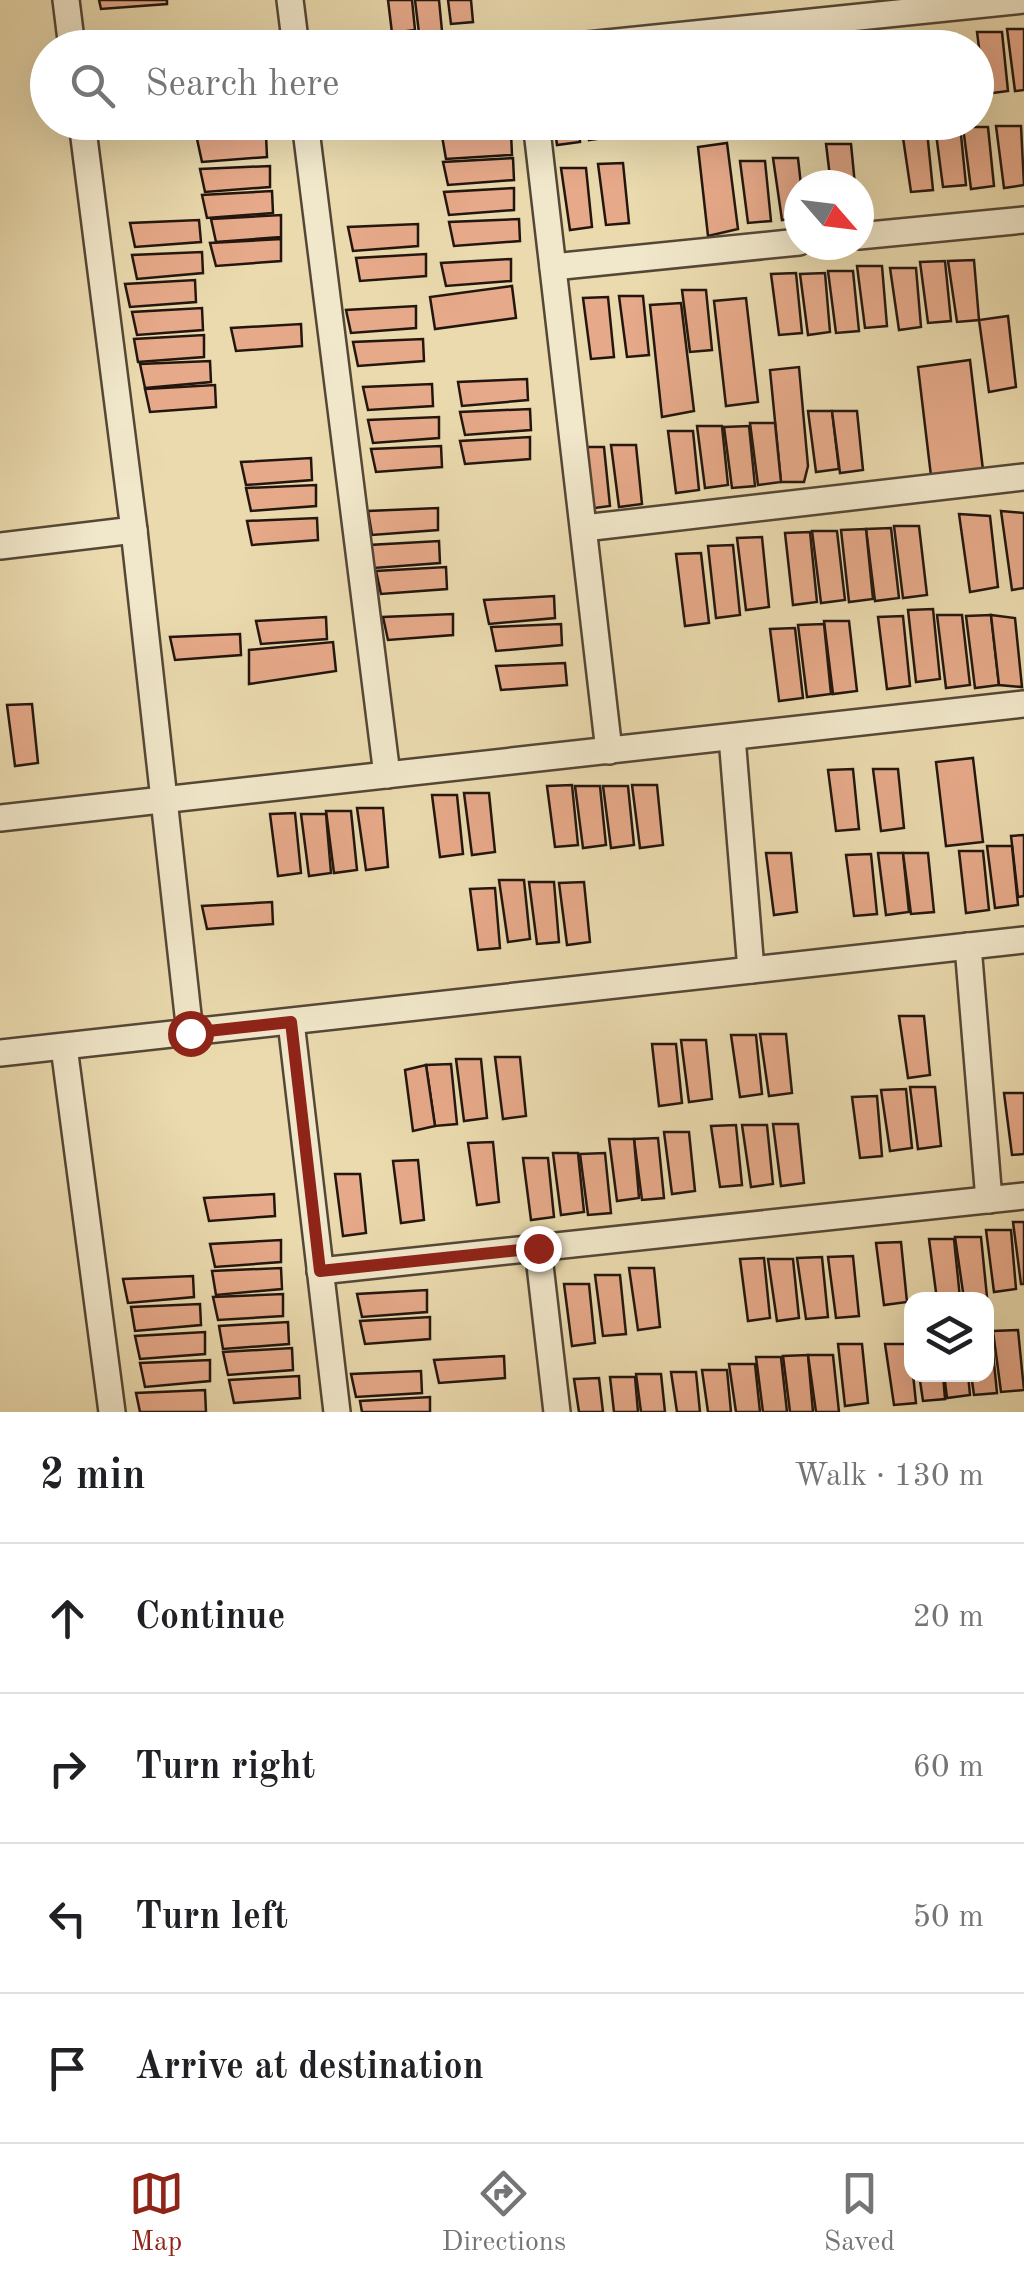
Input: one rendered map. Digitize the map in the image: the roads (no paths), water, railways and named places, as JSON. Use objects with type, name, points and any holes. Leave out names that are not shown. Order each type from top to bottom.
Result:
[{"type":"street","points":[[66,0],[70,30]]},
{"type":"street","points":[[290,0],[294,30]]},
{"type":"street","points":[[696,30],[858,9],[1024,0]]},
{"type":"street","points":[[84,140],[134,530],[190,1033]]},
{"type":"street","points":[[307,140],[387,775]]},
{"type":"street","points":[[538,140],[609,750]]},
{"type":"street","points":[[874,235],[1024,220]]},
{"type":"street","points":[[553,267],[784,244]]},
{"type":"street","points":[[584,528],[1024,477]]},
{"type":"street","points":[[0,546],[134,530]]},
{"type":"street","points":[[0,818],[1024,704]]},
{"type":"street","points":[[732,737],[752,970]]},
{"type":"street","points":[[0,1053],[1024,940]]},
{"type":"street","points":[[968,946],[989,1200]]},
{"type":"street","points":[[291,1022],[337,1412]]},
{"type":"street","points":[[64,1047],[112,1412]]},
{"type":"street","points":[[320,1271],[1024,1196]]},
{"type":"street","points":[[538,1248],[558,1412]]}]
